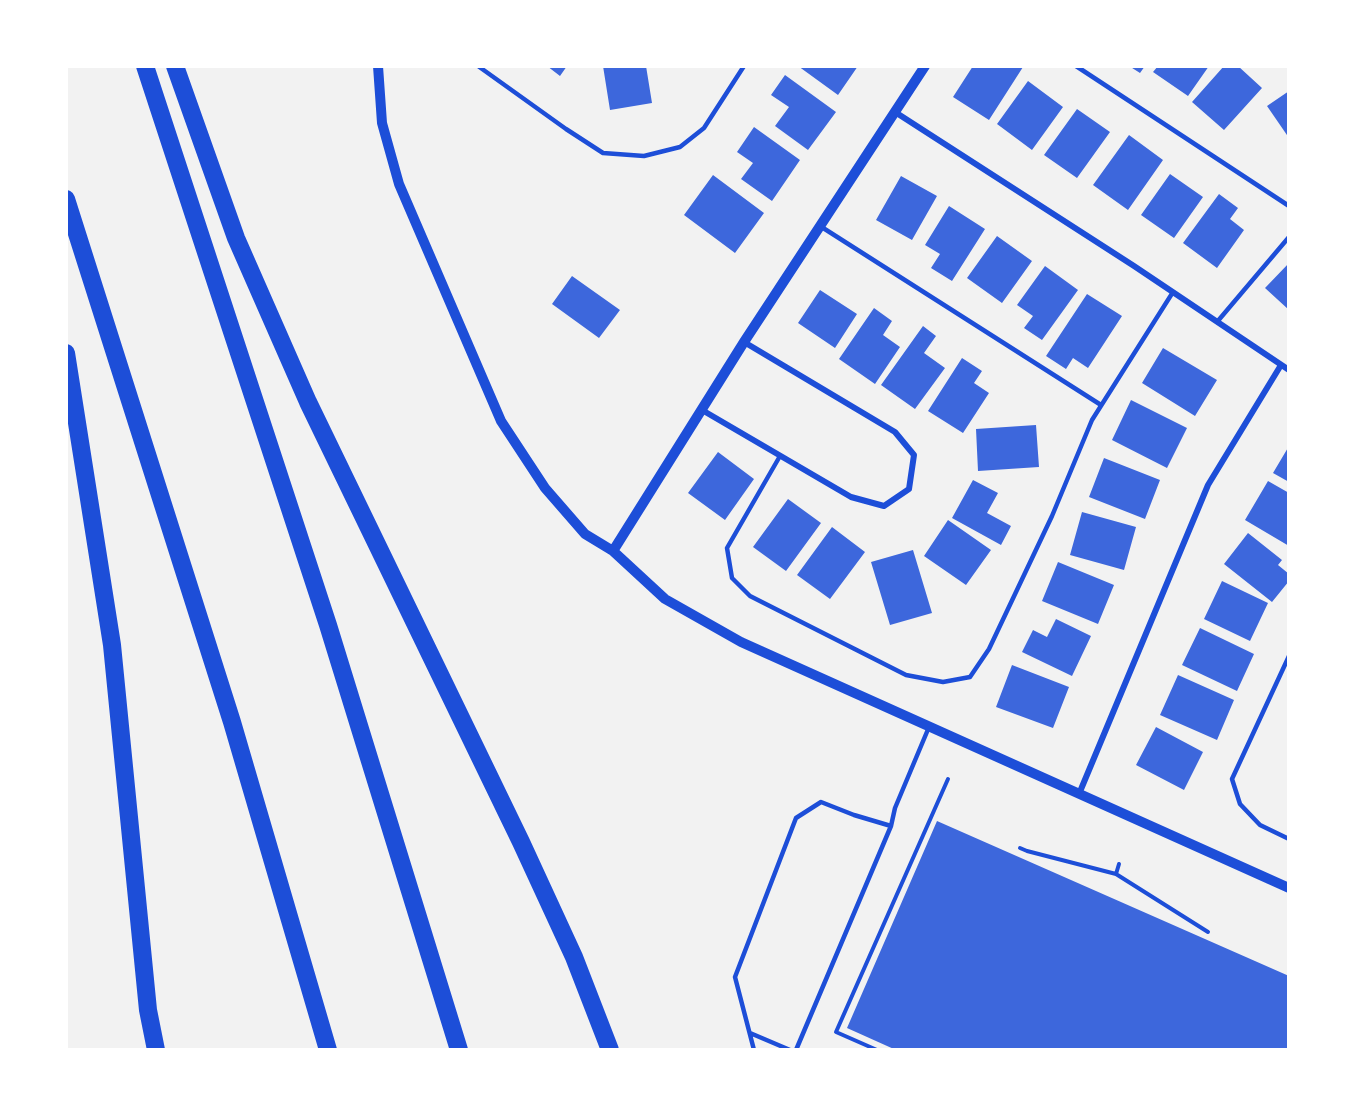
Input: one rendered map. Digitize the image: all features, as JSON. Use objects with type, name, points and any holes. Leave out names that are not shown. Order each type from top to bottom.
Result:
[{"type":"highway","points":[[145,66],[328,625],[459,1050]]},
{"type":"highway","points":[[174,66],[236,238],[308,402],[521,842],[574,957],[609,1050]]},
{"type":"highway","points":[[66,199],[232,722],[328,1050]]},
{"type":"highway","points":[[66,353],[112,645],[148,1010],[156,1050]]},
{"type":"street","points":[[378,66],[382,123],[399,184],[501,421],[545,488],[585,534],[613,551],[664,599],[741,642],[1289,888]]},
{"type":"street","points":[[613,551],[744,342],[925,66]]},
{"type":"street","points":[[895,112],[1289,370]]},
{"type":"street","points":[[702,410],[851,497],[884,506],[909,489],[914,455],[895,432],[744,342]]},
{"type":"street","points":[[1079,794],[1208,485],[1281,365]]},
{"type":"lane","points":[[478,66],[603,153],[644,156],[680,147],[704,128],[744,66]]},
{"type":"lane","points":[[1076,66],[1289,206]]},
{"type":"lane","points":[[820,226],[1101,405]]},
{"type":"lane","points":[[1217,322],[1289,237]]},
{"type":"lane","points":[[780,456],[727,548],[732,578],[750,596],[906,675],[943,682],[970,677],[989,650],[1052,516],[1092,420],[1173,292]]},
{"type":"lane","points":[[1289,656],[1232,779],[1240,804],[1260,825],[1289,838]]},
{"type":"lane","points":[[796,1050],[891,826],[929,727]]},
{"type":"lane","points":[[754,1050],[735,977],[796,818],[821,802],[891,826]]},
{"type":"lane","points":[[750,1033],[790,1050]]},
{"type":"path","points":[[877,1050],[836,1032],[948,779]]},
{"type":"path","points":[[1020,848],[1116,874],[1208,932]]},
{"type":"path","points":[[1116,874],[1119,864]]},
{"type":"building","points":[[547,66],[567,66],[560,76]]},
{"type":"building","points":[[603,66],[646,66],[652,103],[610,110]]},
{"type":"building","points":[[798,66],[858,66],[838,95]]},
{"type":"building","points":[[973,66],[1023,67],[989,120],[953,97]]},
{"type":"building","points":[[1129,66],[1145,66],[1140,73]]},
{"type":"building","points":[[1158,66],[1209,66],[1188,96],[1153,72]]},
{"type":"building","points":[[1224,66],[1238,66],[1262,88],[1224,130],[1192,102]]},
{"type":"building","points":[[785,75],[836,112],[808,150],[775,126],[789,107],[771,95]]},
{"type":"building","points":[[1028,81],[1063,107],[1032,150],[997,124]]},
{"type":"building","points":[[1289,91],[1289,138],[1267,106]]},
{"type":"building","points":[[1077,109],[1110,132],[1077,178],[1044,155]]},
{"type":"building","points":[[754,127],[800,160],[772,201],[741,179],[753,163],[737,152]]},
{"type":"building","points":[[1129,135],[1163,160],[1128,210],[1093,185]]},
{"type":"building","points":[[1170,174],[1203,197],[1174,238],[1141,215]]},
{"type":"building","points":[[713,175],[764,213],[735,253],[684,215]]},
{"type":"building","points":[[901,176],[937,196],[912,240],[876,220]]},
{"type":"building","points":[[1219,194],[1238,208],[1230,219],[1244,230],[1217,268],[1183,243]]},
{"type":"building","points":[[949,206],[985,229],[952,281],[931,268],[940,254],[925,245]]},
{"type":"building","points":[[997,236],[1032,261],[1002,303],[967,278]]},
{"type":"building","points":[[1289,263],[1289,310],[1265,288]]},
{"type":"building","points":[[1045,266],[1078,290],[1042,340],[1024,328],[1033,316],[1017,305]]},
{"type":"building","points":[[572,276],[620,310],[599,338],[552,304]]},
{"type":"building","points":[[820,290],[857,314],[835,348],[798,323]]},
{"type":"building","points":[[1087,294],[1122,316],[1088,368],[1073,358],[1066,369],[1046,356]]},
{"type":"building","points":[[874,308],[892,321],[883,335],[900,347],[875,384],[839,359]]},
{"type":"building","points":[[923,326],[936,336],[924,353],[945,368],[915,409],[881,385]]},
{"type":"building","points":[[1163,348],[1217,380],[1195,416],[1142,383]]},
{"type":"building","points":[[962,358],[982,371],[974,383],[989,393],[963,433],[928,411]]},
{"type":"building","points":[[1131,400],[1187,428],[1167,468],[1112,440]]},
{"type":"building","points":[[1036,425],[1039,467],[978,471],[976,429]]},
{"type":"building","points":[[1289,446],[1289,482],[1273,473]]},
{"type":"building","points":[[718,452],[754,479],[725,520],[688,493]]},
{"type":"building","points":[[1104,458],[1160,480],[1145,519],[1089,497]]},
{"type":"building","points":[[973,480],[998,493],[987,513],[1011,526],[1001,545],[952,518]]},
{"type":"building","points":[[1268,481],[1289,493],[1289,546],[1245,520]]},
{"type":"building","points":[[788,499],[821,523],[786,571],[753,547]]},
{"type":"building","points":[[1082,512],[1136,527],[1124,570],[1070,555]]},
{"type":"building","points":[[948,520],[991,550],[966,585],[924,556]]},
{"type":"building","points":[[832,527],[865,552],[830,599],[797,575]]},
{"type":"building","points":[[1248,533],[1282,560],[1278,565],[1289,574],[1289,581],[1272,602],[1224,564]]},
{"type":"building","points":[[913,550],[932,613],[890,625],[871,562]]},
{"type":"building","points":[[1058,562],[1114,585],[1098,624],[1042,601]]},
{"type":"building","points":[[1222,581],[1268,603],[1250,641],[1204,619]]},
{"type":"building","points":[[1056,619],[1091,636],[1072,676],[1022,652],[1033,630],[1047,637]]},
{"type":"building","points":[[1200,628],[1254,654],[1237,691],[1182,665]]},
{"type":"building","points":[[1012,665],[1069,687],[1053,728],[996,707]]},
{"type":"building","points":[[1178,675],[1234,700],[1217,740],[1160,715]]},
{"type":"building","points":[[1156,727],[1203,752],[1184,790],[1136,765]]},
{"type":"building","points":[[937,821],[1289,976],[1289,1050],[896,1050],[847,1028]]}]
